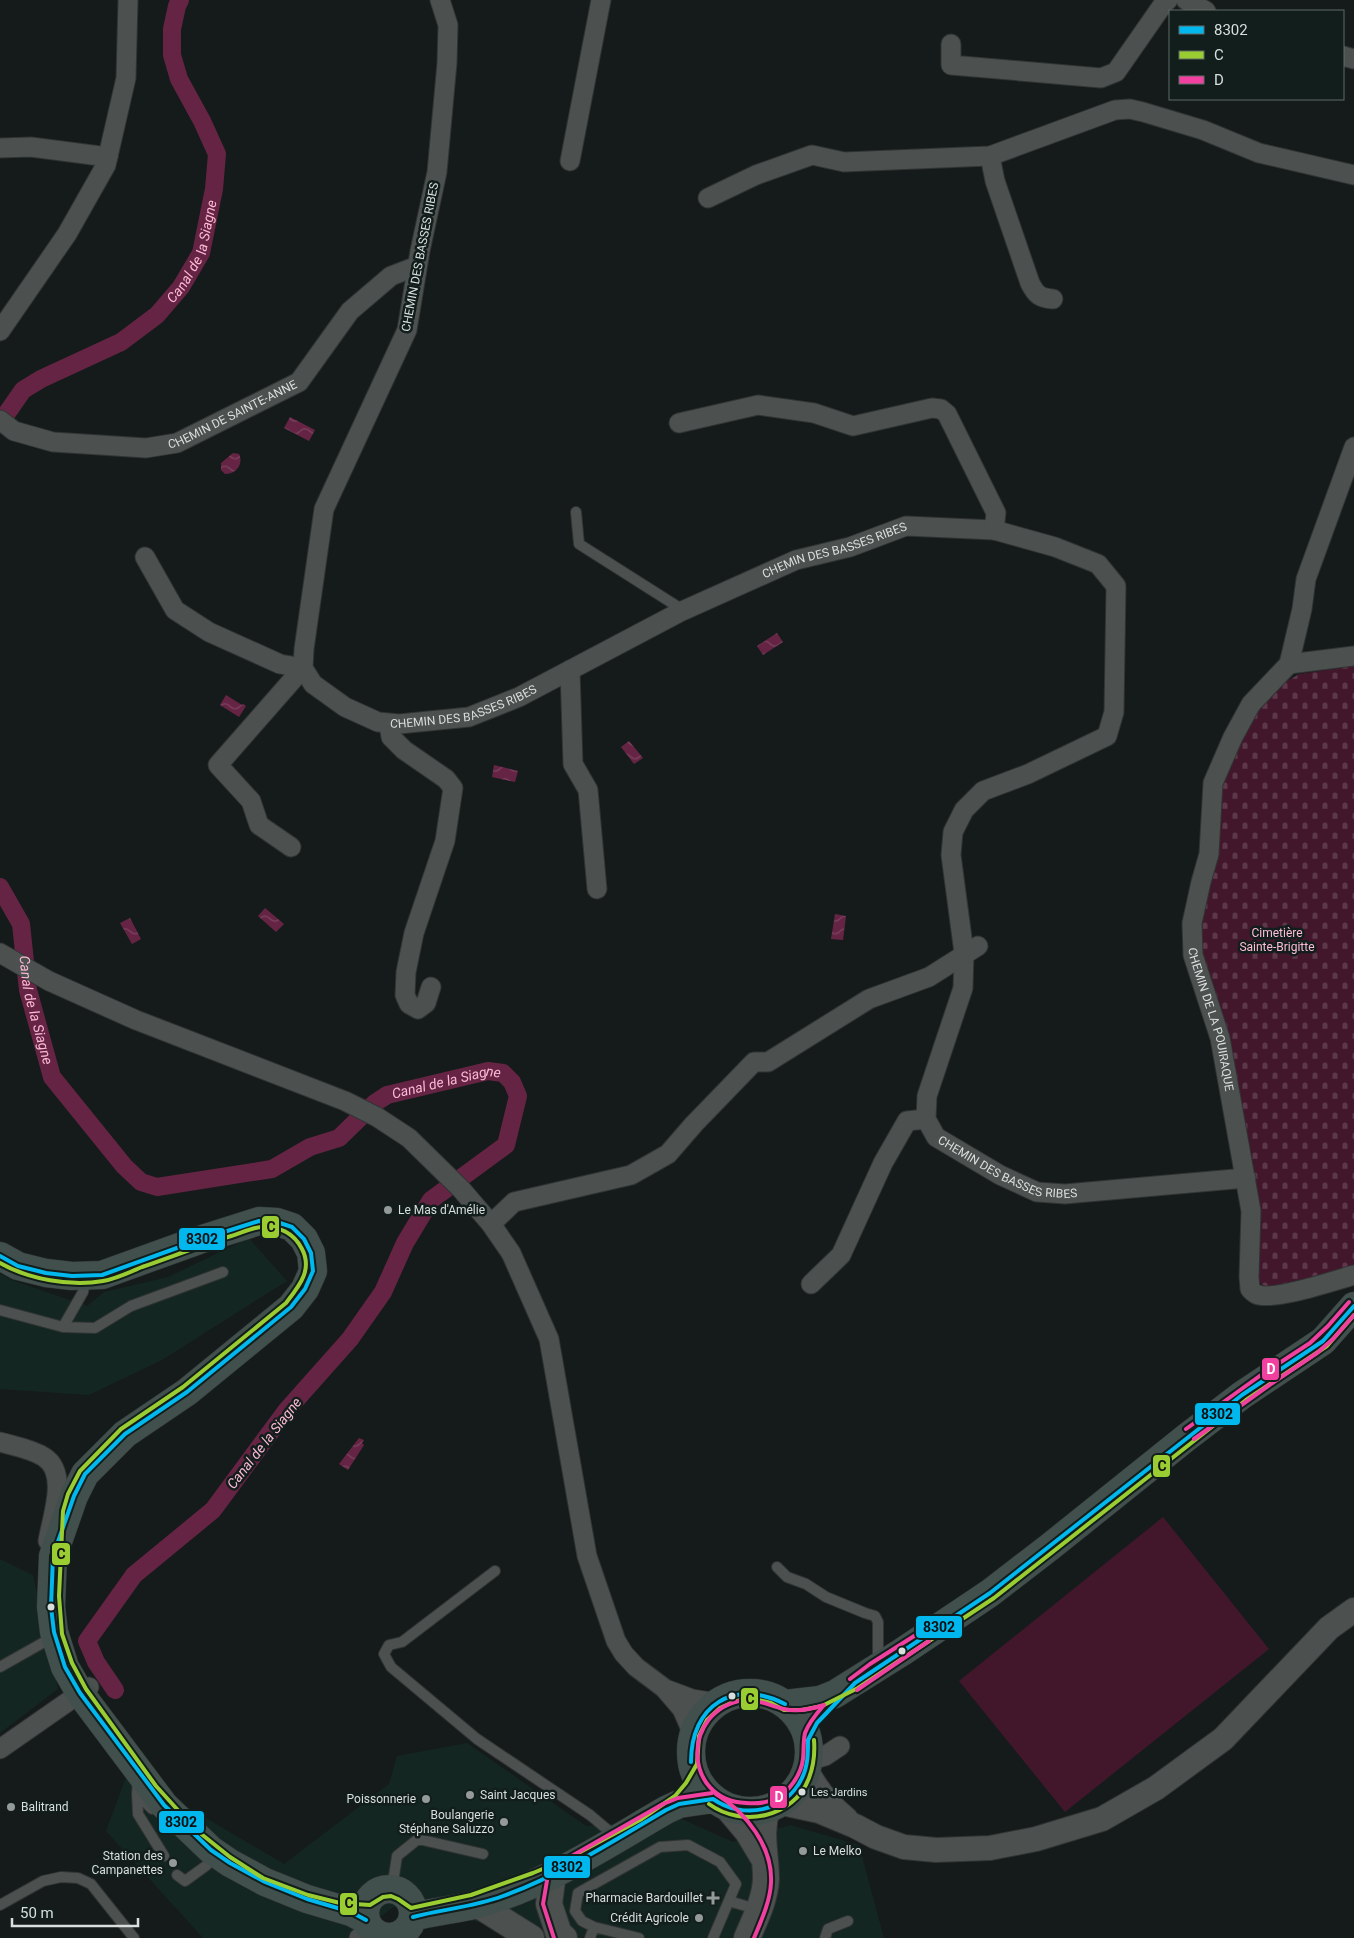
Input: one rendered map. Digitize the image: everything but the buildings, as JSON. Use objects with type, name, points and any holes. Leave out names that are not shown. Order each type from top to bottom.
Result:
[{"type":"main road","points":[[0,1256],[18,1266],[46,1274],[102,1275],[259,1221],[277,1222],[292,1227],[304,1239],[311,1253],[313,1270],[305,1289],[291,1307],[187,1392],[125,1434],[85,1474],[74,1496],[69,1512],[51,1607],[62,1634],[65,1667],[161,1782],[199,1824],[234,1852],[266,1872],[310,1890],[341,1897],[383,1914],[469,1889],[531,1867],[612,1835],[679,1804],[720,1803],[747,1812],[774,1806]]},
{"type":"main road","points":[[785,1704],[820,1700],[855,1683],[990,1592],[1242,1395],[1323,1341],[1354,1306]]},
{"type":"main road","points":[[748,1938],[764,1896],[766,1878],[762,1839],[763,1820],[774,1806],[792,1794],[801,1783],[817,1723],[855,1683]]},
{"type":"main road","points":[[86,1690],[138,1783],[211,1850],[213,1862],[307,1899],[351,1912],[383,1914],[477,1904],[511,1892],[554,1873],[612,1835],[671,1791],[691,1762]]},
{"type":"main road","points":[[764,1858],[748,1832],[720,1803],[703,1790],[696,1778],[691,1762],[693,1734],[702,1716],[717,1702],[745,1693],[766,1696],[785,1704],[804,1726],[808,1757]]},
{"type":"main road","points":[[554,1873],[549,1904],[562,1936]]},
{"type":"main road","points":[[477,1904],[530,1938]]},
{"type":"street","points":[[0,331],[67,234],[106,165],[126,78],[128,0]]},
{"type":"street","points":[[570,160],[601,0]]},
{"type":"street","points":[[951,44],[951,65],[1101,78],[1116,72],[1164,2],[1168,0]]},
{"type":"street","points":[[1186,0],[1204,10]]},
{"type":"street","name":"CHEMIN DES BASSES RIBES","points":[[441,1],[448,25],[447,64],[437,172],[407,330],[324,509],[304,648],[303,668],[313,684],[345,707],[378,722],[389,724],[420,723],[469,717],[520,696],[683,610],[796,560],[850,547],[906,526],[994,530],[1055,547],[1098,564],[1116,586],[1114,712],[1107,736],[1028,774],[983,791],[964,810],[952,832],[951,855],[971,949],[963,988],[927,1096],[926,1119],[936,1137],[1000,1175],[1037,1192],[1065,1194],[1246,1178]]},
{"type":"street","points":[[708,198],[756,175],[812,155],[844,162],[990,156],[1115,110],[1130,109],[1203,130],[1258,153],[1354,175]]},
{"type":"street","points":[[0,148],[31,147],[108,157]]},
{"type":"street","points":[[990,156],[995,180],[1030,283],[1036,294],[1040,297],[1053,299]]},
{"type":"street","name":"CHEMIN DE SAINTE-ANNE","points":[[2,421],[14,431],[53,442],[146,448],[177,443],[300,382],[350,311],[391,276],[418,266]]},
{"type":"street","points":[[679,423],[758,405],[814,413],[853,426],[932,408],[940,409],[947,414],[996,513],[994,530]]},
{"type":"street","points":[[1354,447],[1306,579],[1302,609],[1289,664],[1354,656]]},
{"type":"street","points":[[145,557],[175,610],[218,636],[280,664],[303,668]]},
{"type":"street","name":"CHEMIN DE LA POUIRAQUE","points":[[1289,664],[1251,704],[1233,737],[1213,783],[1209,854],[1192,923],[1193,955],[1220,1038],[1246,1178],[1251,1211],[1250,1289],[1257,1295],[1270,1296],[1319,1287],[1354,1275]]},
{"type":"street","points":[[291,847],[259,825],[251,801],[218,765],[303,668]]},
{"type":"street","points":[[570,670],[573,764],[588,790],[597,889]]},
{"type":"street","points":[[389,724],[391,737],[404,750],[446,779],[453,788],[445,841],[414,933],[406,972],[404,996],[409,1004],[418,1009],[426,1003],[431,987]]},
{"type":"street","points":[[485,1217],[514,1202],[631,1175],[668,1154],[754,1062],[768,1062],[870,999],[929,977],[971,949]]},
{"type":"street","points":[[7,957],[49,981],[136,1020],[345,1101],[377,1117],[409,1138],[444,1170],[485,1217],[511,1253],[549,1339],[587,1556],[616,1641],[624,1654],[636,1667],[664,1688],[682,1709],[693,1734]]},
{"type":"street","points":[[811,1284],[841,1255],[883,1163],[907,1121],[926,1119]]},
{"type":"street","points":[[0,1442],[44,1457],[56,1469],[59,1481],[47,1546],[50,1554],[60,1559]]},
{"type":"street","points":[[774,1806],[819,1811],[876,1837],[904,1847],[936,1850],[990,1848],[1036,1839],[1102,1819],[1156,1788],[1223,1739],[1329,1628],[1354,1610]]},
{"type":"street","points":[[664,1688],[692,1699],[717,1702]]},
{"type":"street","points":[[0,1749],[86,1690]]},
{"type":"street","points":[[840,1746],[825,1756],[808,1757],[812,1781],[827,1799],[855,1826]]},
{"type":"lane","points":[[576,512],[579,544],[683,610]]},
{"type":"lane","points":[[0,1310],[63,1327],[95,1328],[131,1306],[223,1272]]},
{"type":"lane","points":[[63,1327],[83,1292],[86,1276]]},
{"type":"lane","points":[[777,1567],[787,1577],[806,1584],[826,1597],[865,1614],[875,1616],[878,1622],[878,1668]]},
{"type":"lane","points":[[495,1572],[402,1642],[390,1644],[384,1654],[391,1667],[477,1739],[590,1816],[612,1835]]},
{"type":"lane","points":[[0,1667],[62,1634]]},
{"type":"lane","points":[[138,1783],[158,1816]]},
{"type":"lane","points":[[138,1783],[138,1814],[164,1856]]},
{"type":"lane","points":[[383,1914],[397,1856],[418,1839],[483,1854]]},
{"type":"lane","points":[[639,1938],[594,1927],[582,1920],[575,1911],[578,1893],[660,1846],[688,1846],[720,1862],[736,1884],[713,1938]]},
{"type":"lane","points":[[178,1875],[185,1881],[213,1862]]},
{"type":"lane","points":[[0,1905],[43,1881],[61,1877],[78,1878],[91,1884],[134,1938]]},
{"type":"lane","points":[[729,1901],[759,1910]]},
{"type":"lane","points":[[825,1938],[828,1929],[848,1921]]},
{"type":"lane","points":[[590,1938],[594,1927]]},
{"type":"shaded area","points":[[249,1238],[287,1281],[162,1360],[89,1395],[0,1389],[0,1274],[87,1306],[104,1292],[168,1277]]},
{"type":"shaded area","points":[[0,1559],[33,1575],[58,1689],[0,1733]]},
{"type":"shaded area","points":[[467,1743],[586,1826],[682,1819],[733,1842],[790,1825],[859,1845],[884,1938],[567,1938],[393,1907],[354,1938],[203,1938],[106,1831],[128,1772],[284,1864],[389,1784],[397,1756]]},
{"type":"green space","name":"Cimetière Sainte-Brigitte","points":[[1354,666],[1354,1268],[1271,1290],[1258,1282],[1200,957],[1199,934],[1218,784],[1246,723],[1269,692],[1299,674]]},
{"type":"green space","points":[[1163,1517],[1269,1649],[1065,1812],[959,1681]]},
{"type":"water","points":[[290,417],[315,430],[309,441],[284,428]]},
{"type":"water","points":[[233,453],[239,454],[240,465],[233,472],[225,474],[221,470],[221,463]]},
{"type":"water","points":[[777,633],[783,642],[763,655],[757,646]]},
{"type":"water","points":[[226,695],[246,706],[239,717],[220,705]]},
{"type":"water","points":[[629,741],[643,758],[634,764],[621,747]]},
{"type":"water","points":[[494,765],[518,771],[515,782],[492,777]]},
{"type":"water","points":[[265,908],[284,924],[276,932],[258,916]]},
{"type":"water","points":[[835,914],[846,916],[843,940],[831,939]]},
{"type":"water","points":[[130,918],[141,939],[132,944],[120,923]]},
{"type":"water","points":[[359,1438],[364,1440],[362,1443],[364,1445],[348,1470],[339,1464]]},
{"type":"waterway","name":"Canal de la Siagne","points":[[0,423],[23,390],[41,379],[121,342],[157,315],[181,287],[201,253],[214,189],[217,154],[202,121],[179,79],[172,55],[172,29],[180,0]]},
{"type":"waterway","name":"Canal de la Siagne","points":[[0,887],[21,924],[28,990],[52,1077],[124,1166],[141,1182],[157,1187],[272,1169],[310,1147],[339,1138],[375,1103],[387,1095],[488,1071],[503,1073],[512,1082],[518,1096],[506,1145],[431,1200],[405,1243],[383,1292],[350,1339],[286,1411],[213,1510],[134,1575],[87,1641],[96,1662],[115,1690]]},
{"type":"transit line","name":"8302","points":[[0,1256],[18,1266],[46,1273],[72,1276],[102,1275],[199,1240],[259,1221],[277,1222],[292,1227],[304,1239],[311,1253],[313,1271],[305,1289],[291,1307],[187,1392],[125,1434],[85,1474],[74,1496],[53,1556],[51,1607],[54,1632],[65,1667],[80,1693],[164,1805],[211,1850],[230,1863],[265,1882],[307,1899],[351,1912],[366,1920]]},
{"type":"transit line","name":"C","points":[[0,1263],[11,1269],[36,1277],[64,1282],[91,1283],[113,1279],[196,1248],[261,1227],[280,1229],[299,1243],[305,1257],[305,1271],[300,1284],[286,1303],[183,1387],[121,1429],[80,1471],[68,1494],[63,1511],[59,1596],[62,1634],[72,1663],[86,1689],[156,1786],[195,1829],[230,1857],[263,1878],[308,1895],[340,1903],[370,1905],[383,1897],[391,1896],[411,1908],[471,1895],[533,1873],[569,1858],[640,1820],[675,1796],[686,1783],[697,1764],[699,1736],[707,1720],[720,1708],[745,1699],[771,1703],[784,1710],[802,1710],[822,1706],[858,1688],[994,1598],[1246,1400],[1327,1346],[1354,1315]]},
{"type":"transit line","name":"D","points":[[1186,1429],[1261,1375],[1310,1343],[1349,1302]]},
{"type":"transit line","name":"8302","points":[[808,1740],[817,1723],[855,1683],[990,1593],[1242,1395],[1323,1341],[1354,1306]]},
{"type":"transit line","name":"D","points":[[1194,1439],[1317,1353],[1333,1339],[1354,1315]]},
{"type":"transit line","name":"D","points":[[850,1679],[922,1631]]},
{"type":"transit line","name":"D","points":[[857,1690],[929,1641]]},
{"type":"transit line","name":"8302","points":[[691,1762],[693,1742],[699,1725],[707,1712],[719,1702],[733,1696],[749,1694],[766,1697],[785,1704]]},
{"type":"transit line","name":"D","points":[[744,1700],[794,1710],[824,1705],[811,1721],[805,1733],[802,1765],[797,1777],[780,1796],[765,1802],[746,1803],[725,1798],[710,1787],[701,1772],[697,1754],[700,1736],[708,1720],[723,1707],[744,1700]]},
{"type":"transit line","name":"8302","points":[[713,1799],[725,1806],[750,1811],[763,1809],[786,1799],[795,1790],[804,1773],[808,1740]]},
{"type":"transit line","name":"C","points":[[709,1804],[736,1816],[766,1815],[779,1810],[792,1802],[802,1792],[812,1768],[814,1740]]},
{"type":"transit line","name":"D","points":[[554,1938],[543,1904],[549,1869],[663,1804],[678,1798],[712,1793]]},
{"type":"transit line","name":"D","points":[[716,1794],[738,1810],[756,1832],[767,1856],[771,1883],[769,1897],[754,1938]]},
{"type":"transit line","name":"8302","points":[[413,1917],[481,1903],[524,1888],[566,1868],[666,1810],[679,1804],[713,1799]]},
{"type":"place","name":"Le Mas d'Amélie","points":[[388,1210]]},
{"type":"place","name":"Les Jardins","points":[[802,1792]]},
{"type":"place","name":"Saint Jacques","points":[[470,1795]]},
{"type":"place","name":"Poissonnerie","points":[[426,1799]]},
{"type":"place","name":"Balitrand","points":[[11,1807]]},
{"type":"place","name":"Boulangerie Stéphane Saluzzo","points":[[504,1822]]},
{"type":"place","name":"Le Melko","points":[[803,1851]]},
{"type":"place","name":"Station des Campanettes","points":[[173,1863]]},
{"type":"place","name":"Pharmacie Bardouillet","points":[[713,1898]]},
{"type":"place","name":"Crédit Agricole","points":[[699,1918]]}]
